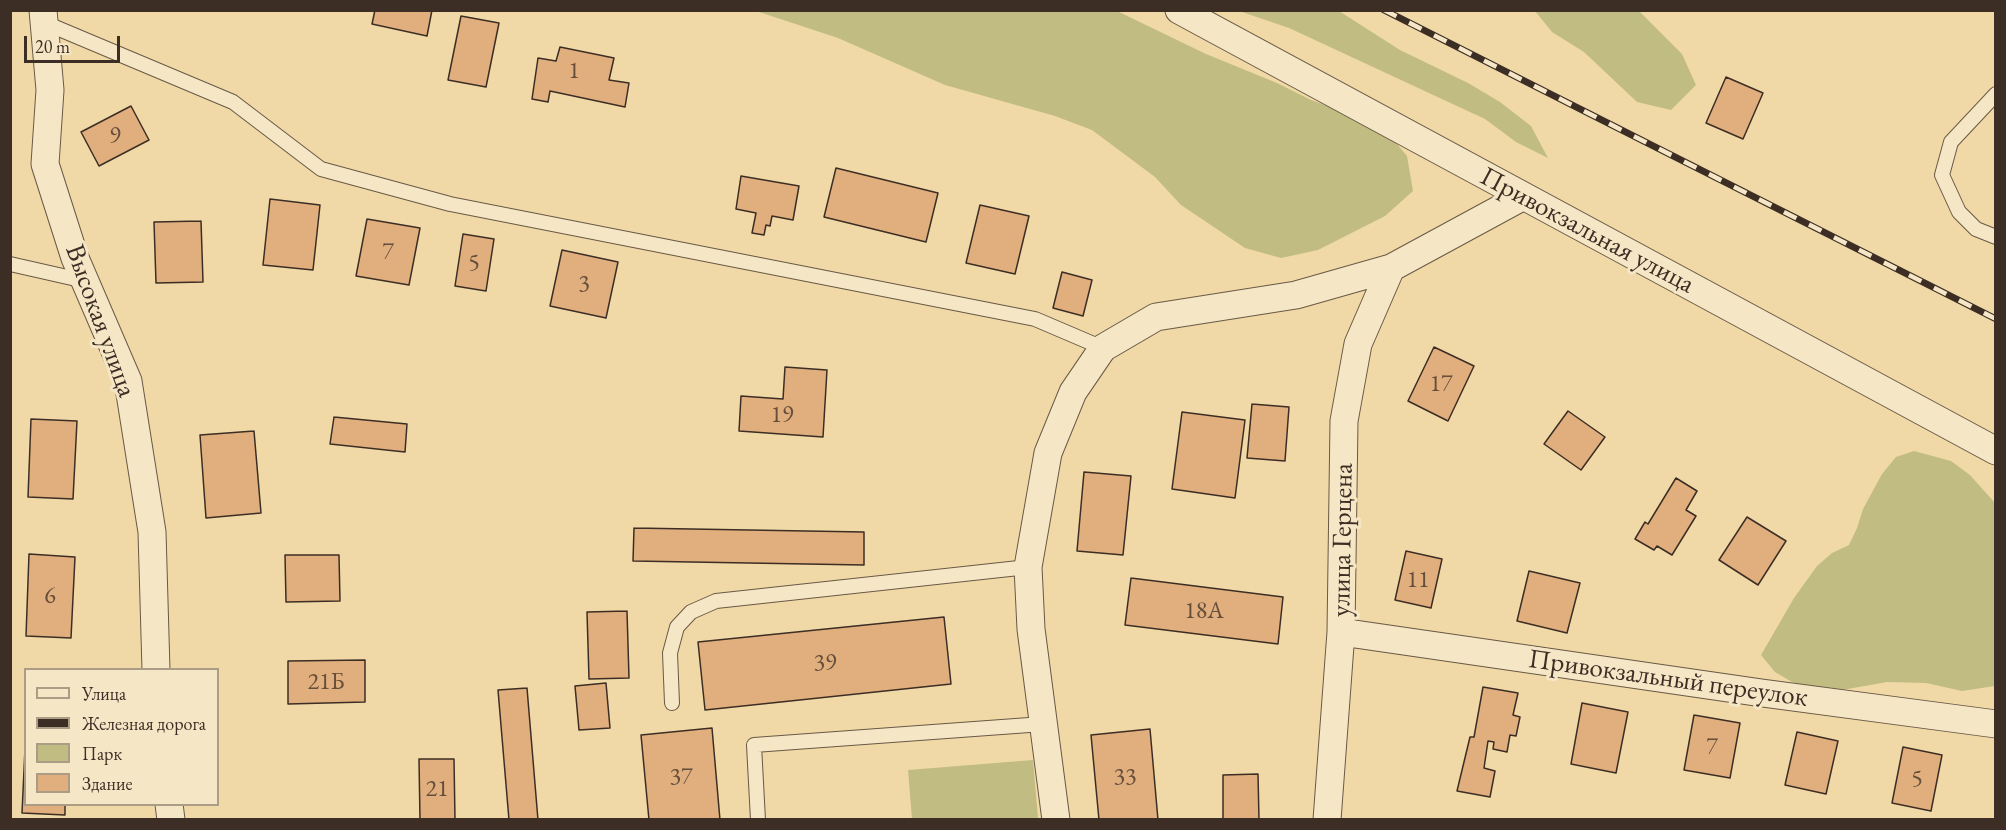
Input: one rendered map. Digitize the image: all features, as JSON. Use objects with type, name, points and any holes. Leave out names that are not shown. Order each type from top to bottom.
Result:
[{"type":"street","name":"Привокзальная улица","points":[[1179,10],[1995,451]]},
{"type":"street","name":"Высокая улица","points":[[44,17],[50,90],[45,164],[75,258],[128,381],[152,532],[156,668]]},
{"type":"street","points":[[1056,819],[1031,629],[1028,567],[1048,453],[1073,392],[1103,348],[1156,317],[1296,295],[1391,268],[1522,196]]},
{"type":"street","name":"улица Герцена","points":[[1327,819],[1341,632],[1344,421],[1358,344],[1391,268]]},
{"type":"street","name":"Привокзальный переулок","points":[[1341,632],[1995,724]]},
{"type":"lane","points":[[44,17],[233,102],[321,169],[450,204],[1035,319],[1103,348]]},
{"type":"lane","points":[[1995,94],[1951,142],[1942,175],[1959,212],[1976,229],[1995,237]]},
{"type":"lane","points":[[10,264],[85,281]]},
{"type":"lane","points":[[672,703],[669,653],[677,627],[691,612],[716,601],[1028,567]]},
{"type":"lane","points":[[758,819],[754,745],[1043,724]]},
{"type":"green space","points":[[756,11],[1117,11],[1206,54],[1277,83],[1311,100],[1381,125],[1407,156],[1413,191],[1385,216],[1318,250],[1281,258],[1245,248],[1181,205],[1155,177],[1092,130],[1055,116],[945,85],[838,38]]},
{"type":"green space","points":[[1239,11],[1339,11],[1400,50],[1468,83],[1500,102],[1531,126],[1548,158],[1516,142],[1485,119],[1289,28]]},
{"type":"green space","points":[[1535,11],[1639,11],[1682,54],[1696,85],[1671,110],[1637,102],[1584,52],[1552,32]]},
{"type":"green space","points":[[1914,451],[1951,461],[1970,475],[1995,503],[1995,686],[1962,691],[1926,683],[1887,682],[1829,690],[1810,688],[1792,682],[1775,672],[1761,655],[1794,598],[1817,566],[1832,553],[1849,545],[1863,509],[1882,474],[1896,457]]},
{"type":"green space","points":[[1033,760],[1038,819],[912,819],[908,770]]},
{"type":"building","points":[[375,10],[432,10],[427,36],[372,24]]},
{"type":"building","points":[[461,16],[499,23],[486,87],[448,80]]},
{"type":"building","points":[[560,47],[614,58],[609,80],[629,83],[625,107],[550,91],[548,102],[532,99],[538,58],[556,61]]},
{"type":"building","points":[[1726,77],[1763,93],[1743,139],[1706,123]]},
{"type":"building","points":[[131,106],[149,140],[99,166],[81,132]]},
{"type":"building","points":[[836,168],[938,193],[926,242],[824,217]]},
{"type":"building","points":[[741,176],[799,186],[793,220],[772,216],[770,226],[766,225],[764,235],[752,233],[756,213],[736,209]]},
{"type":"building","points":[[270,199],[320,205],[313,270],[263,265]]},
{"type":"building","points":[[980,205],[1029,216],[1015,274],[966,263]]},
{"type":"building","points":[[367,219],[420,228],[409,285],[356,276]]},
{"type":"building","points":[[201,221],[203,282],[156,283],[154,222]]},
{"type":"building","points":[[463,234],[494,239],[486,291],[455,286]]},
{"type":"building","points":[[562,250],[618,262],[606,318],[550,306]]},
{"type":"building","points":[[1062,272],[1092,280],[1083,316],[1053,308]]},
{"type":"building","points":[[1434,347],[1474,366],[1448,421],[1408,401]]},
{"type":"building","points":[[785,367],[827,370],[823,437],[739,431],[741,396],[783,399]]},
{"type":"building","points":[[1252,404],[1289,407],[1285,461],[1247,458]]},
{"type":"building","points":[[1568,411],[1605,437],[1581,470],[1544,444]]},
{"type":"building","points":[[1182,412],[1245,420],[1235,498],[1172,489]]},
{"type":"building","points":[[334,417],[407,424],[405,452],[330,444]]},
{"type":"building","points":[[31,419],[77,421],[73,499],[28,497]]},
{"type":"building","points":[[254,431],[261,513],[206,518],[200,435]]},
{"type":"building","points":[[1084,472],[1131,476],[1123,555],[1077,551]]},
{"type":"building","points":[[1676,478],[1697,491],[1686,510],[1696,516],[1672,555],[1657,546],[1654,550],[1635,539],[1645,522],[1648,524]]},
{"type":"building","points":[[1747,517],[1786,541],[1758,585],[1719,560]]},
{"type":"building","points":[[634,528],[864,532],[864,565],[633,561]]},
{"type":"building","points":[[1406,551],[1442,559],[1431,608],[1395,600]]},
{"type":"building","points":[[29,554],[75,557],[71,638],[26,636]]},
{"type":"building","points":[[285,555],[339,555],[340,601],[286,602]]},
{"type":"building","points":[[1529,571],[1580,583],[1567,633],[1517,621]]},
{"type":"building","points":[[1131,578],[1283,597],[1278,644],[1125,625]]},
{"type":"building","points":[[627,611],[629,678],[589,679],[587,612]]},
{"type":"building","points":[[944,617],[951,684],[705,710],[698,642]]},
{"type":"building","points":[[365,660],[365,702],[288,704],[288,661]]},
{"type":"building","points":[[606,683],[610,728],[579,730],[575,686]]},
{"type":"building","points":[[1483,687],[1518,693],[1513,715],[1520,717],[1516,736],[1510,735],[1507,752],[1493,749],[1494,742],[1488,741],[1484,768],[1495,771],[1490,797],[1457,791],[1470,737],[1474,737]]},
{"type":"building","points":[[527,688],[538,820],[509,820],[498,690]]},
{"type":"building","points":[[1582,703],[1628,712],[1616,773],[1571,764]]},
{"type":"building","points":[[1694,715],[1740,723],[1730,778],[1684,770]]},
{"type":"building","points":[[712,728],[720,820],[649,820],[641,735]]},
{"type":"building","points":[[1150,729],[1158,820],[1099,820],[1091,735]]},
{"type":"building","points":[[1797,732],[1838,741],[1826,794],[1785,785]]},
{"type":"building","points":[[1903,747],[1942,755],[1931,811],[1892,803]]},
{"type":"building","points":[[419,759],[454,759],[455,820],[420,820]]},
{"type":"building","points":[[24,770],[24,806],[65,806],[65,815],[22,813]]},
{"type":"building","points":[[1258,774],[1259,820],[1223,820],[1223,775]]},
{"type":"railway","points":[[1384,10],[1996,319]]}]
